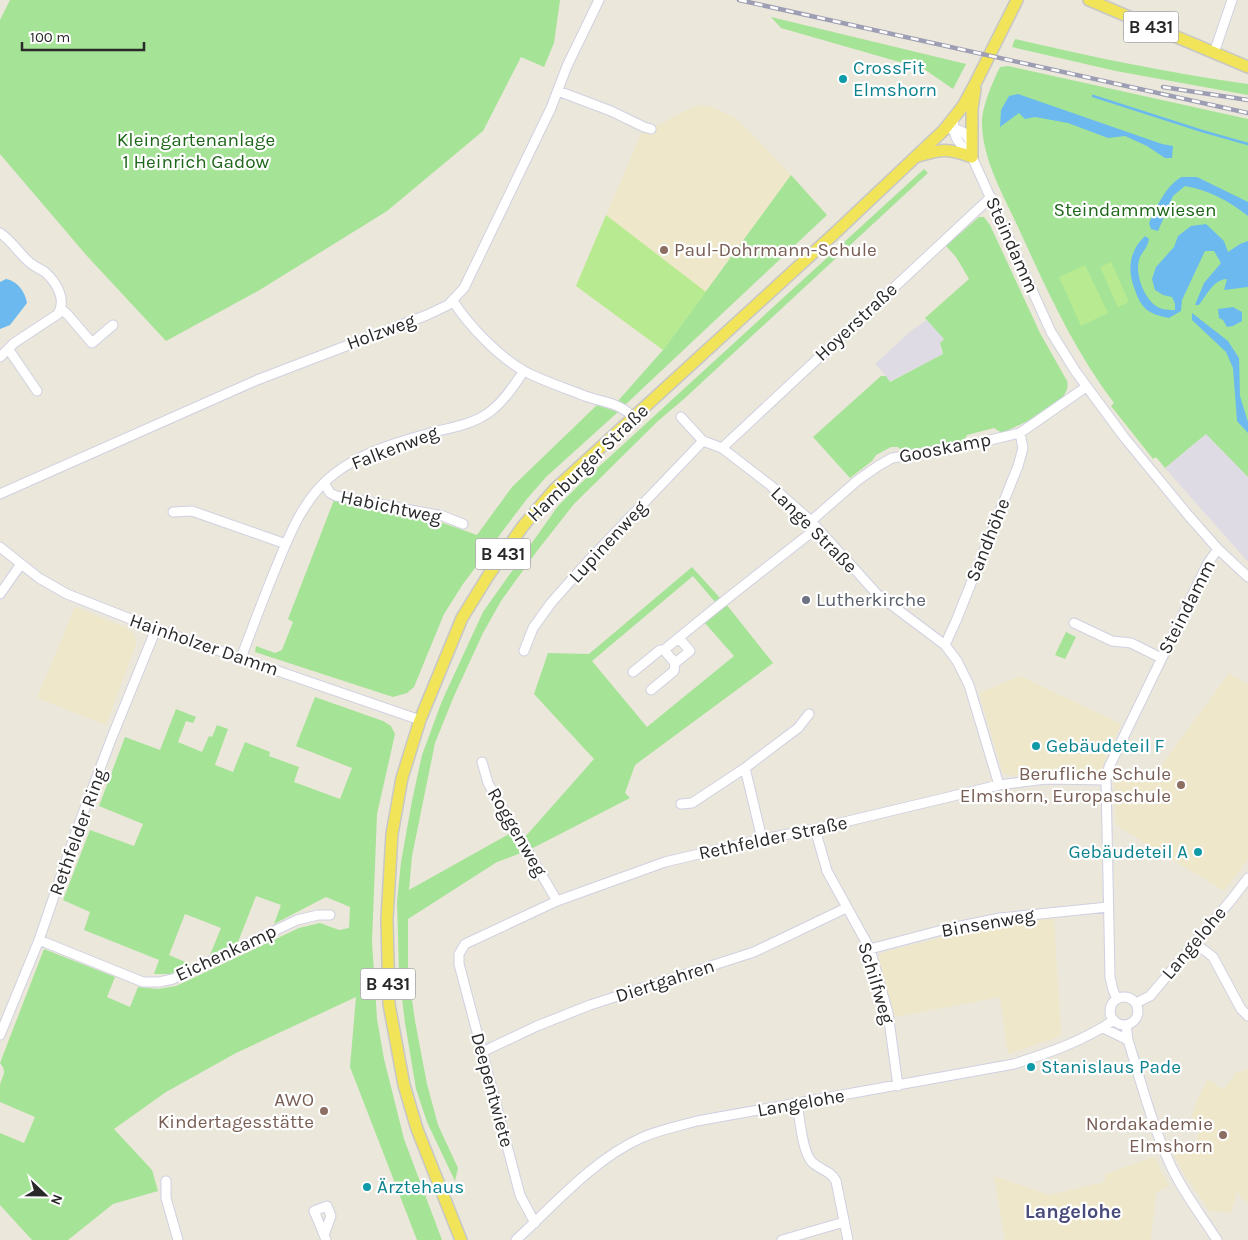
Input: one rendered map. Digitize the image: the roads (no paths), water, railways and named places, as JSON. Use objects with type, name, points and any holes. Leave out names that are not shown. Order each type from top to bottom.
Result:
[{"type":"main road","name":"Hamburger Straße","points":[[461,1240],[417,1129],[404,1085],[389,1004],[387,919],[392,834],[402,778],[420,720],[462,618],[493,568],[523,526],[568,476],[634,418],[950,126],[976,82],[1017,0]]},
{"type":"main road","name":"B 431","points":[[1089,0],[1248,67]]},
{"type":"main road","points":[[917,156],[938,150],[953,150],[972,157],[972,109],[976,82]]},
{"type":"street","name":"Holzweg","points":[[0,494],[257,380],[427,315],[453,301],[464,288],[599,0]]},
{"type":"street","points":[[1214,54],[1232,0]]},
{"type":"street","points":[[558,91],[611,111],[651,129]]},
{"type":"street","name":"Steindamm","points":[[950,126],[966,134],[971,142],[972,157],[1051,332],[1086,387],[1124,437],[1218,550],[1208,562],[1161,658],[1109,767],[1106,780],[1110,977],[1117,999]]},
{"type":"street","name":"Hoyerstraße","points":[[722,448],[991,198]]},
{"type":"street","points":[[0,233],[26,260],[44,271],[55,283],[60,294],[61,309],[92,343],[113,325]]},
{"type":"street","points":[[453,301],[468,322],[506,358],[524,370],[593,399],[620,406],[626,409],[634,418]]},
{"type":"street","points":[[0,357],[14,343],[54,318],[61,309]]},
{"type":"street","points":[[9,350],[37,391]]},
{"type":"street","name":"Falkenweg","points":[[241,658],[298,518],[324,483],[342,468],[384,448],[476,420],[498,405],[524,370]]},
{"type":"street","name":"Gooskamp","points":[[633,672],[660,650],[664,650],[679,638],[814,524],[858,480],[878,466],[892,458],[965,446],[1020,433],[1086,387]]},
{"type":"street","name":"Lange Straße","points":[[681,417],[704,442],[722,448],[770,485],[814,524],[877,594],[945,645],[956,661],[968,685],[999,785]]},
{"type":"street","name":"Sandhöhe","points":[[945,645],[1018,466],[1023,448],[1020,433]]},
{"type":"street","name":"Lupinenweg","points":[[524,651],[534,628],[551,604],[590,559],[704,442]]},
{"type":"street","name":"Habichtweg","points":[[324,483],[330,493],[336,496],[443,516],[463,524]]},
{"type":"street","points":[[173,512],[192,511],[286,544]]},
{"type":"street","name":"Hainholzer Damm","points":[[0,547],[39,578],[68,594],[156,629],[420,720]]},
{"type":"street","points":[[1218,550],[1248,577]]},
{"type":"street","points":[[0,594],[20,564]]},
{"type":"street","points":[[1074,623],[1112,641],[1131,643],[1161,658]]},
{"type":"street","name":"Rethfelder Ring","points":[[0,1035],[39,940],[77,829],[156,629]]},
{"type":"street","points":[[651,690],[674,671],[675,664],[690,651],[679,638]]},
{"type":"street","points":[[664,650],[675,664]]},
{"type":"street","points":[[681,804],[692,803],[745,768],[798,728],[809,714]]},
{"type":"street","name":"Roggenweg","points":[[482,762],[488,783],[556,901]]},
{"type":"street","points":[[745,768],[762,839]]},
{"type":"street","name":"Rethfelder Straße","points":[[459,954],[465,944],[556,901],[665,862],[762,839],[815,829],[999,785],[1046,779],[1106,780]]},
{"type":"street","name":"Schilfweg","points":[[815,829],[826,871],[870,949],[888,1013],[898,1086]]},
{"type":"street","name":"Langelohe","points":[[1136,1003],[1150,996],[1248,878]]},
{"type":"street","name":"Binsenweg","points":[[870,949],[946,929],[1000,918],[1108,907]]},
{"type":"street","name":"Diertgahren","points":[[482,1052],[537,1026],[590,1005],[754,952],[846,908]]},
{"type":"street","name":"Eichenkamp","points":[[39,940],[143,982],[159,982],[173,979],[297,920],[318,914],[330,915]]},
{"type":"street","points":[[1195,943],[1213,957],[1241,1009],[1248,1016]]},
{"type":"street","name":"Deepentwiete","points":[[459,954],[459,964],[520,1195],[535,1223]]},
{"type":"street","points":[[1125,997],[1136,1003],[1137,1016],[1131,1023],[1126,1025],[1114,1020],[1111,1009],[1117,999],[1125,997]]},
{"type":"street","name":"Langelohe","points":[[516,1240],[596,1166],[641,1138],[697,1121],[1014,1064],[1050,1052],[1102,1028],[1114,1020]]},
{"type":"street","points":[[1126,1025],[1128,1040],[1152,1118],[1170,1166],[1217,1240]]},
{"type":"street","points":[[1102,1028],[1128,1040]]},
{"type":"street","points":[[797,1104],[809,1158],[817,1166],[833,1175],[836,1181],[848,1240]]},
{"type":"street","points":[[166,1181],[166,1198],[178,1240]]},
{"type":"street","points":[[782,1240],[844,1222]]},
{"type":"water","points":[[1018,94],[1162,144],[1173,146],[1172,158],[1165,158],[1147,146],[1125,136],[1108,138],[1068,123],[1035,117],[1025,119],[1019,113],[1000,127],[1001,110],[1009,96]]},
{"type":"water","points":[[1181,177],[1197,177],[1248,202],[1248,216],[1218,197],[1185,186],[1173,196],[1158,231],[1151,229],[1149,223],[1162,197],[1170,186]]},
{"type":"water","points":[[1206,224],[1224,241],[1228,252],[1248,241],[1248,287],[1224,290],[1227,279],[1222,280],[1211,289],[1199,305],[1195,305],[1204,283],[1221,263],[1214,251],[1205,251],[1182,300],[1181,311],[1169,318],[1149,311],[1140,301],[1132,283],[1130,268],[1136,248],[1145,236],[1149,239],[1140,257],[1138,266],[1139,279],[1144,292],[1158,307],[1165,310],[1175,310],[1172,297],[1163,295],[1155,290],[1152,279],[1156,267],[1174,247],[1178,236],[1191,226]]},
{"type":"water","points":[[6,279],[20,287],[27,303],[10,325],[0,329],[0,282]]},
{"type":"water","points":[[1233,307],[1242,312],[1242,321],[1227,327],[1223,320],[1219,318],[1218,309]]},
{"type":"water","points":[[1192,313],[1228,341],[1239,358],[1240,396],[1248,422],[1248,433],[1237,421],[1233,368],[1226,352],[1192,320]]},
{"type":"waterway","points":[[1093,96],[1248,144]]},
{"type":"railway","points":[[739,0],[1248,113]]},
{"type":"railway","points":[[1163,87],[1248,100]]},
{"type":"place","name":"CrossFit Elmshorn","points":[[843,79]]},
{"type":"place","name":"Paul-Dohrmann-Schule","points":[[664,250]]},
{"type":"place","name":"Lutherkirche","points":[[806,600]]},
{"type":"place","name":"Gebäudeteil F","points":[[1036,746]]},
{"type":"place","name":"Berufliche Schule Elmshorn, Europaschule","points":[[1181,785]]},
{"type":"place","name":"Gebäudeteil A","points":[[1198,852]]},
{"type":"place","name":"Stanislaus Pade","points":[[1031,1067]]},
{"type":"place","name":"AWO Kindertagesstätte","points":[[324,1111]]},
{"type":"place","name":"Nordakademie Elmshorn","points":[[1223,1135]]},
{"type":"place","name":"Ärztehaus","points":[[367,1187]]},
{"type":"district","name":"Langelohe","points":[[1073,1211]]},
{"type":"park label","name":"Kleingartenanlage 1 Heinrich Gadow","points":[[196,151]]},
{"type":"park label","name":"Steindammwiesen","points":[[1135,210]]}]
